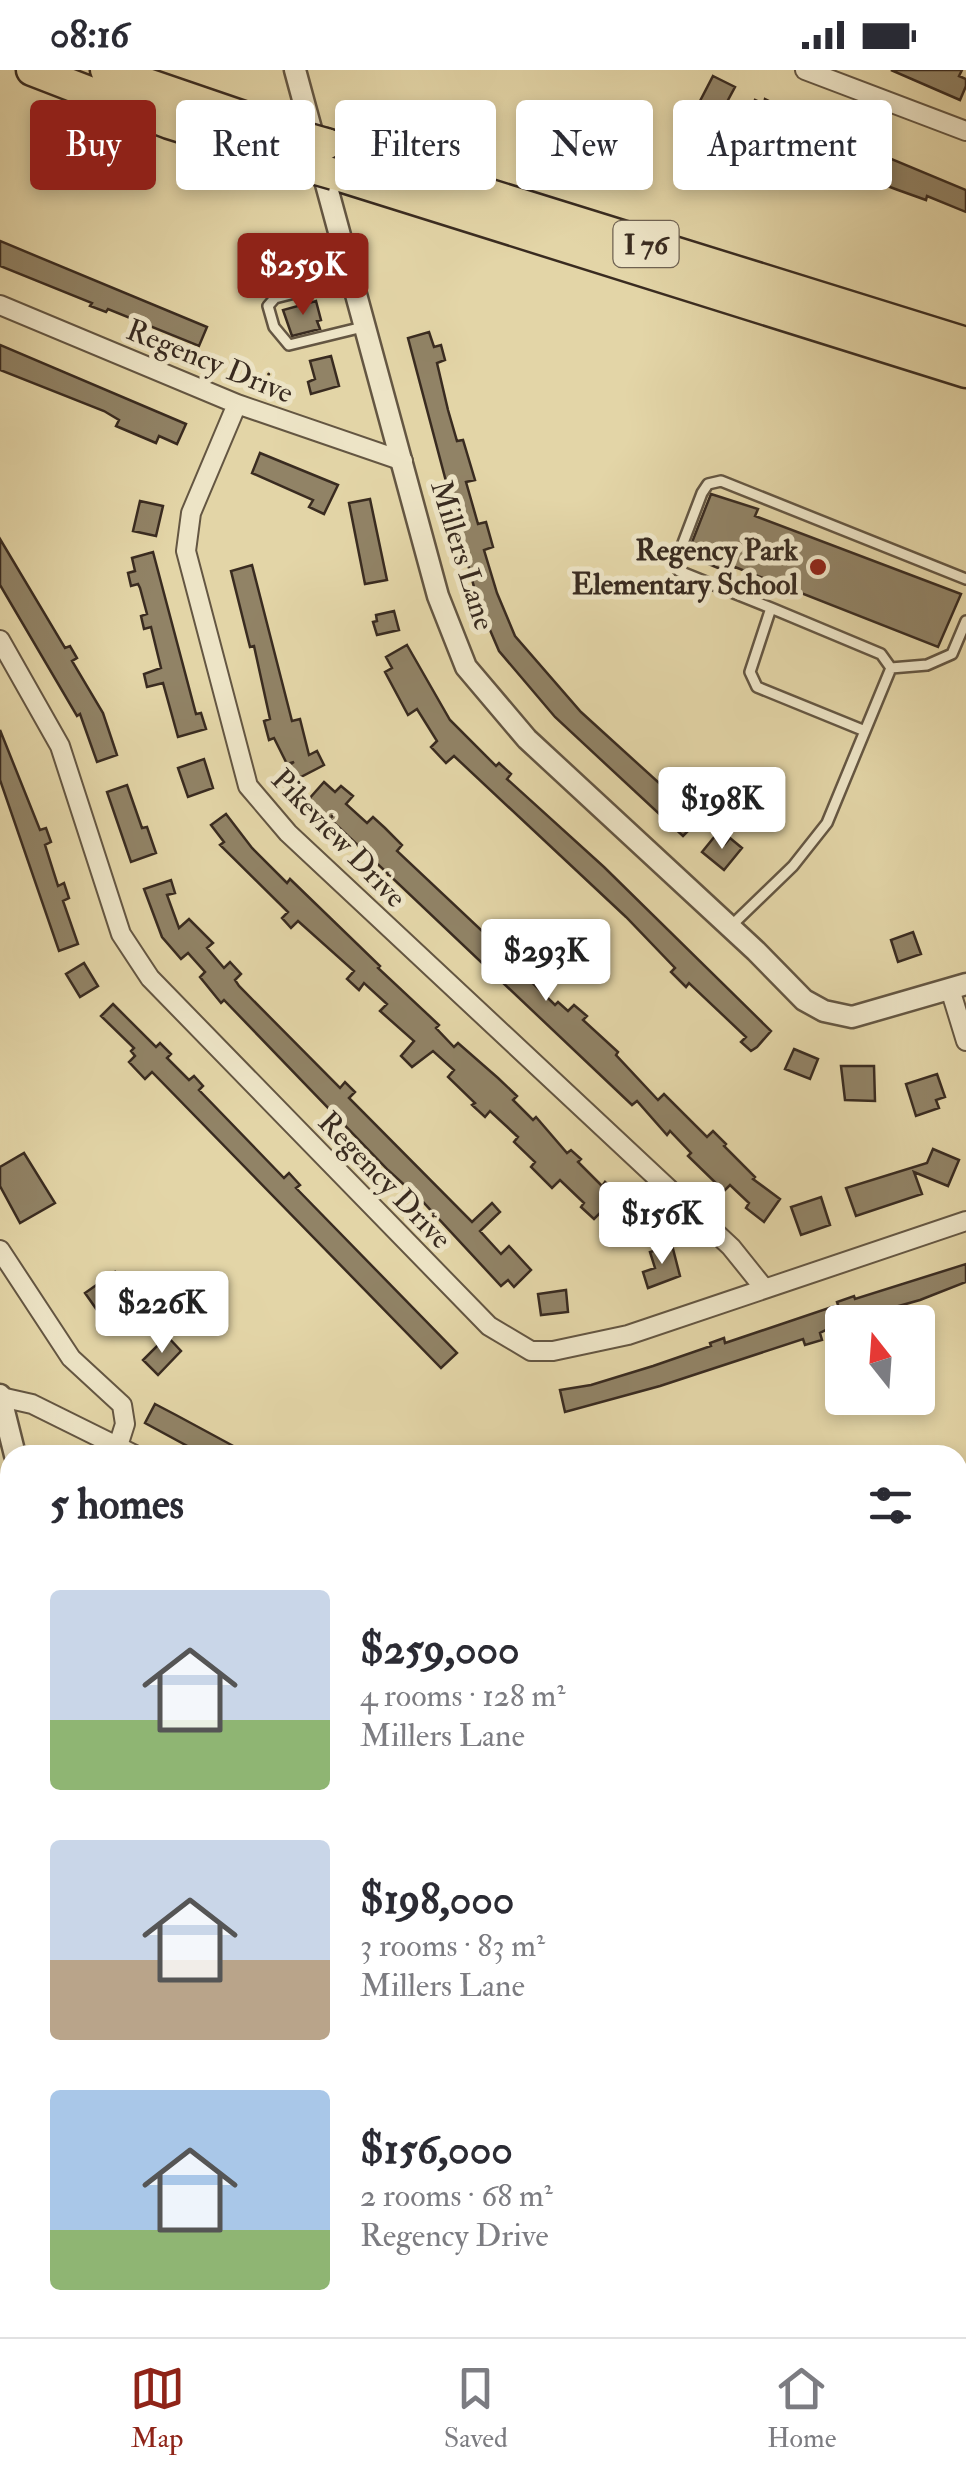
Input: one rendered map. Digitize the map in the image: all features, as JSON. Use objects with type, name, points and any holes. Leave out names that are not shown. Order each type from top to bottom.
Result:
[{"type":"highway","name":"I 76","points":[[32,70],[90,95],[320,156],[966,343]]},
{"type":"highway","name":"I 76","points":[[106,70],[320,156],[966,372]]},
{"type":"street","name":"Millers Lane","points":[[295,70],[438,596],[466,667],[528,740],[804,1000],[824,1011],[852,1017],[958,986]]},
{"type":"street","points":[[805,70],[966,131]]},
{"type":"street","name":"Regency Drive","points":[[0,305],[236,404],[403,461]]},
{"type":"street","name":"Pikeview Drive","points":[[236,404],[191,513],[186,551],[248,786],[288,833],[731,1248],[764,1288]]},
{"type":"street","name":"Regency Drive","points":[[0,640],[60,746],[122,934],[150,978],[489,1326],[531,1352],[628,1335],[966,1222]]},
{"type":"street","points":[[958,986],[966,1041]]},
{"type":"street","points":[[0,1250],[71,1358],[122,1405],[127,1445]]},
{"type":"street","points":[[12,1445],[0,1396],[32,1404],[117,1445]]},
{"type":"lane","points":[[352,278],[275,298],[268,306],[274,327],[290,345],[366,326]]},
{"type":"lane","points":[[891,668],[881,654],[678,572],[675,564],[708,484],[721,482],[966,579]]},
{"type":"lane","points":[[771,608],[750,672],[757,688],[864,731]]},
{"type":"lane","points":[[891,668],[927,665],[952,654],[966,621]]},
{"type":"lane","points":[[730,927],[793,866],[827,823],[891,668]]},
{"type":"building","points":[[891,70],[962,70],[959,76],[966,79],[966,86],[960,100]]},
{"type":"building","points":[[713,76],[735,87],[728,100],[701,100]]},
{"type":"building","points":[[892,159],[966,190],[966,212],[927,196],[926,200],[892,188]]},
{"type":"building","points":[[0,241],[207,327],[199,346],[108,309],[106,312],[90,306],[92,303],[0,266]]},
{"type":"building","points":[[316,301],[320,329],[292,336],[283,310]]},
{"type":"building","points":[[429,332],[434,347],[441,345],[445,360],[437,363],[448,410],[457,441],[463,440],[475,480],[466,482],[478,524],[486,522],[493,547],[484,550],[515,636],[581,712],[659,783],[663,778],[674,788],[670,792],[698,821],[683,836],[555,717],[499,651],[478,602],[408,338]]},
{"type":"building","points":[[0,345],[186,424],[177,444],[159,436],[156,443],[116,426],[119,420],[104,411],[0,370]]},
{"type":"building","points":[[331,356],[339,386],[311,394],[308,382],[315,379],[310,361]]},
{"type":"building","points":[[260,453],[338,485],[324,514],[309,507],[313,500],[252,473]]},
{"type":"building","points":[[711,494],[758,509],[755,516],[961,594],[938,647],[735,567],[730,573],[687,555]]},
{"type":"building","points":[[370,499],[387,580],[365,584],[349,503]]},
{"type":"building","points":[[140,501],[163,506],[156,536],[133,531]]},
{"type":"building","points":[[0,539],[65,648],[70,646],[77,658],[72,661],[103,713],[117,755],[97,762],[80,714],[77,716],[0,585]]},
{"type":"building","points":[[153,552],[196,714],[201,713],[206,729],[178,737],[163,683],[147,687],[144,674],[161,668],[151,627],[144,629],[141,616],[147,614],[140,588],[138,584],[131,586],[128,573],[135,571],[132,558]]},
{"type":"building","points":[[252,565],[292,721],[300,719],[309,755],[317,751],[324,765],[295,780],[288,766],[294,762],[287,764],[274,738],[269,740],[264,721],[270,719],[254,646],[250,647],[231,571]]},
{"type":"building","points":[[394,611],[399,630],[377,635],[373,622],[377,621],[376,615]]},
{"type":"building","points":[[407,645],[450,720],[496,766],[499,763],[511,774],[507,779],[604,867],[771,1031],[757,1047],[751,1051],[741,1042],[746,1037],[689,983],[686,987],[671,972],[675,968],[626,917],[454,756],[446,763],[431,747],[437,741],[417,709],[408,715],[385,672],[392,668],[386,657]]},
{"type":"building","points":[[0,730],[40,830],[46,828],[51,842],[45,845],[58,886],[64,883],[69,898],[63,901],[78,944],[59,951],[0,780]]},
{"type":"building","points":[[204,759],[213,788],[188,797],[178,768]]},
{"type":"building","points":[[324,782],[335,792],[341,786],[353,796],[346,804],[367,823],[373,817],[385,828],[402,845],[397,851],[555,1005],[558,1002],[568,1011],[574,1005],[587,1016],[583,1020],[618,1052],[616,1055],[658,1100],[664,1094],[707,1137],[713,1131],[726,1144],[753,1179],[780,1199],[764,1222],[746,1208],[749,1203],[730,1185],[724,1191],[688,1156],[691,1153],[670,1131],[667,1135],[637,1101],[632,1105],[309,799]]},
{"type":"building","points":[[127,785],[142,828],[147,827],[156,853],[131,862],[107,792]]},
{"type":"building","points":[[226,814],[252,848],[380,966],[439,1025],[436,1028],[454,1047],[458,1043],[498,1078],[517,1096],[513,1100],[533,1120],[536,1117],[567,1153],[571,1150],[602,1186],[605,1182],[652,1227],[638,1242],[604,1209],[594,1219],[560,1180],[552,1188],[531,1167],[535,1162],[514,1142],[518,1137],[490,1111],[485,1117],[472,1105],[475,1103],[448,1077],[454,1070],[433,1051],[412,1067],[401,1056],[414,1041],[380,1011],[387,1004],[364,983],[359,990],[347,979],[354,971],[298,921],[291,928],[282,918],[288,912],[220,845],[224,842],[211,825]]},
{"type":"building","points":[[715,836],[725,844],[730,838],[742,848],[724,870],[702,852]]},
{"type":"building","points":[[171,880],[175,893],[167,895],[179,928],[189,919],[213,943],[207,948],[224,968],[230,962],[241,974],[235,980],[239,986],[340,1088],[345,1082],[355,1092],[349,1098],[472,1222],[492,1203],[500,1212],[480,1231],[501,1254],[509,1246],[531,1270],[514,1287],[508,1280],[501,1286],[224,1000],[221,1003],[200,977],[205,972],[188,953],[181,959],[162,937],[144,889]]},
{"type":"building","points":[[913,932],[921,954],[898,962],[891,940]]},
{"type":"building","points":[[84,963],[98,986],[80,997],[66,974]]},
{"type":"building","points":[[113,1004],[156,1047],[160,1043],[171,1054],[167,1058],[189,1080],[194,1076],[203,1086],[199,1090],[284,1178],[289,1173],[300,1185],[296,1188],[457,1353],[441,1368],[152,1072],[145,1079],[129,1062],[135,1056],[131,1051],[134,1048],[101,1016]]},
{"type":"building","points":[[794,1049],[818,1059],[810,1079],[785,1069]]},
{"type":"building","points":[[841,1066],[874,1066],[875,1101],[845,1100]]},
{"type":"building","points":[[937,1074],[945,1097],[936,1100],[939,1108],[916,1116],[906,1084]]},
{"type":"building","points":[[933,1149],[959,1160],[948,1186],[914,1172],[922,1194],[856,1216],[846,1188],[927,1163]]},
{"type":"building","points":[[24,1153],[55,1203],[20,1223],[0,1186],[0,1167]]},
{"type":"building","points":[[821,1197],[830,1225],[801,1235],[791,1207]]},
{"type":"building","points":[[672,1245],[680,1276],[648,1288],[643,1272],[655,1268],[650,1252]]},
{"type":"building","points":[[966,1264],[966,1282],[920,1300],[902,1305],[837,1302],[854,1296],[855,1299]]},
{"type":"building","points":[[115,1272],[129,1292],[97,1310],[85,1293]]},
{"type":"building","points":[[566,1290],[568,1312],[541,1315],[538,1294]]},
{"type":"building","points":[[825,1309],[822,1340],[805,1345],[803,1339],[660,1386],[565,1412],[560,1390],[653,1366],[724,1338],[725,1343]]},
{"type":"building","points":[[167,1336],[181,1351],[158,1375],[143,1360]]},
{"type":"building","points":[[155,1404],[231,1445],[186,1445],[145,1423]]},
{"type":"place","name":"Regency Park Elementary School","points":[[818,567]]}]
